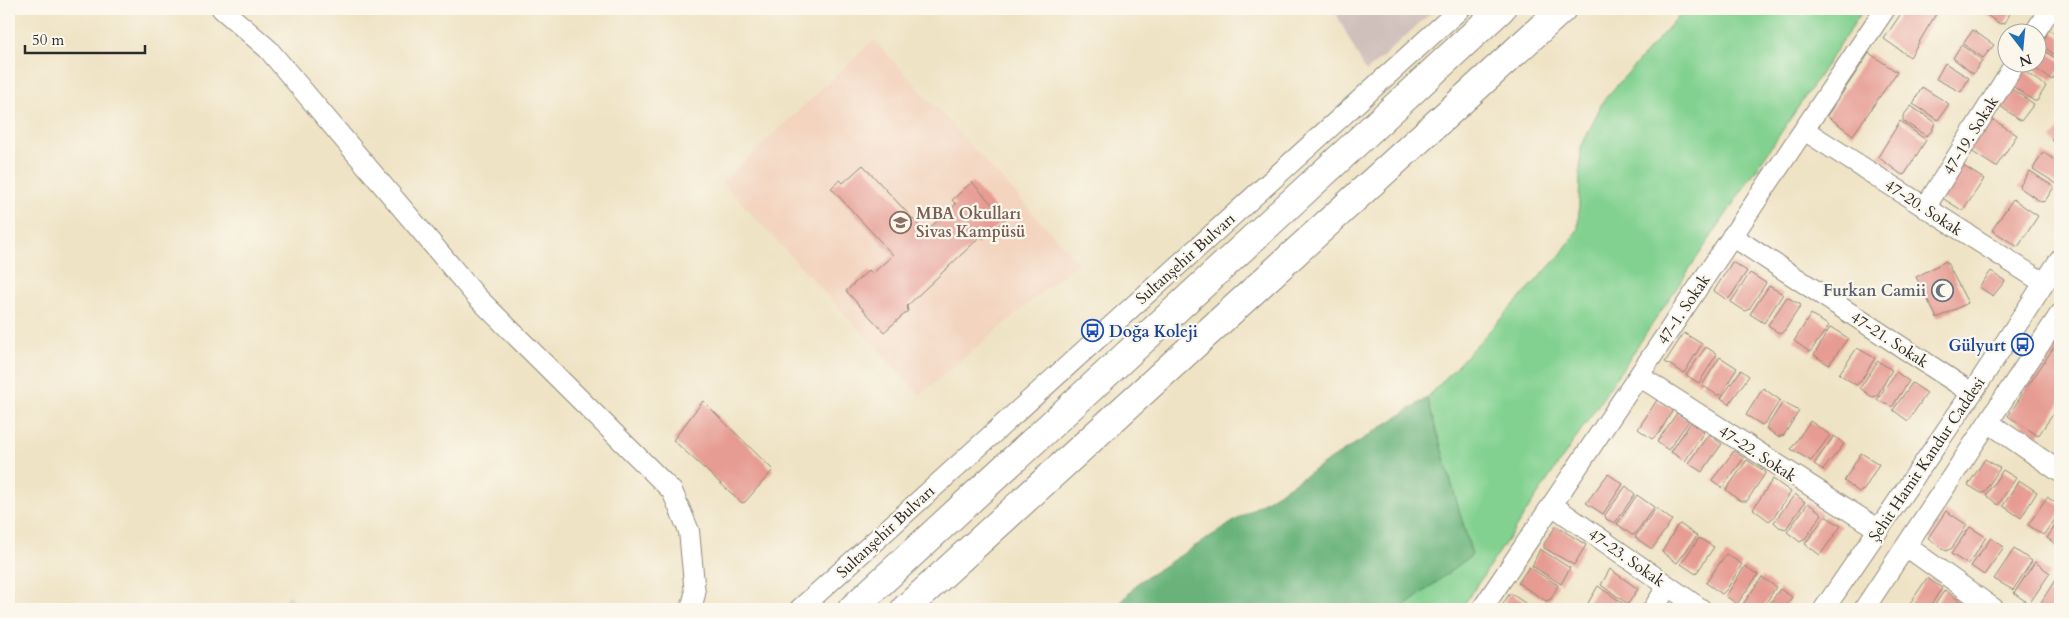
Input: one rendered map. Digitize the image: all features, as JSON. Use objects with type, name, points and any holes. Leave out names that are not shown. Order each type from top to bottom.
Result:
[{"type":"highway","name":"Sultanşehir Bulvarı","points":[[852,609],[1501,9]]},
{"type":"highway","points":[[905,609],[1562,9]]},
{"type":"street","points":[[222,9],[268,49],[476,296],[672,491],[689,531],[695,594],[691,609]]},
{"type":"street","name":"Sultanşehir Bulvarı","points":[[800,609],[1460,9]]},
{"type":"street","name":"47-1. Sokak","points":[[1482,609],[1885,9]]},
{"type":"street","points":[[2042,22],[2050,9]]},
{"type":"street","name":"47-19. Sokak","points":[[1925,208],[2010,72]]},
{"type":"street","name":"47-20. Sokak","points":[[1804,130],[2044,284]]},
{"type":"street","name":"47-21. Sokak","points":[[1732,236],[1972,393]]},
{"type":"street","name":"Şehit Hamit Kandur Caddesi","points":[[1824,609],[1972,393],[2060,258]]},
{"type":"street","name":"Şehit Hamit Kandur Caddesi","points":[[1864,609],[2060,314]]},
{"type":"street","name":"47-22. Sokak","points":[[1638,376],[1878,530]]},
{"type":"street","points":[[1988,422],[2060,472]]},
{"type":"street","name":"47-23. Sokak","points":[[1552,505],[1702,609]]},
{"type":"street","points":[[1906,546],[1994,609]]},
{"type":"street","points":[[1654,609],[1668,586]]},
{"type":"shaded area","points":[[1334,9],[1435,9],[1366,72]]},
{"type":"shaded area","name":"MBA Okulları Sivas Kampüsü","points":[[874,40],[1078,262],[920,395],[722,182]]},
{"type":"shaded area","points":[[289,595],[299,609],[274,609]]},
{"type":"green space","points":[[1685,9],[1864,9],[1461,609],[1401,609],[1472,555],[1427,398],[1561,254],[1578,229],[1581,148],[1603,101]]},
{"type":"green space","points":[[1427,398],[1472,555],[1401,609],[1115,609],[1139,582]]},
{"type":"building","points":[[1904,9],[1939,9],[1910,57],[1884,39]]},
{"type":"building","points":[[1978,9],[2012,10],[2006,22],[1997,22]]},
{"type":"building","points":[[1973,30],[1994,45],[1983,58],[1963,44]]},
{"type":"building","points":[[2049,30],[2060,37],[2060,58],[2046,48],[2046,36]]},
{"type":"building","points":[[1961,45],[1982,60],[1973,74],[1953,58]]},
{"type":"building","points":[[2046,52],[2060,61],[2060,68],[2052,80],[2040,72],[2046,72]]},
{"type":"building","points":[[1869,53],[1897,72],[1853,135],[1827,116]]},
{"type":"building","points":[[1945,63],[1969,78],[1961,92],[1936,79]]},
{"type":"building","points":[[2021,72],[2025,72],[2046,86],[2037,101],[2034,101],[2012,86]]},
{"type":"building","points":[[1922,87],[1949,104],[1938,120],[1913,104]]},
{"type":"building","points":[[2010,88],[2034,104],[2021,121],[1999,105]]},
{"type":"building","points":[[1911,106],[1935,122],[1932,131],[1926,136],[1903,121],[1903,116]]},
{"type":"building","points":[[1989,117],[2017,135],[1996,167],[1968,149]]},
{"type":"building","points":[[1900,121],[1926,140],[1905,174],[1902,175],[1878,157]]},
{"type":"building","points":[[2060,127],[2060,147],[2051,140]]},
{"type":"building","points":[[2043,152],[2060,164],[2060,179],[2057,184],[2033,169]]},
{"type":"building","points":[[1957,162],[1984,179],[1963,211],[1936,194]]},
{"type":"building","points":[[863,165],[925,232],[956,204],[952,200],[972,182],[1005,219],[983,239],[981,236],[907,306],[908,311],[884,332],[846,291],[869,270],[872,274],[893,255],[831,188],[840,180],[843,183]]},
{"type":"building","points":[[2030,171],[2054,187],[2045,201],[2041,202],[2019,187]]},
{"type":"building","points":[[2013,199],[2038,216],[2018,247],[1992,230]]},
{"type":"building","name":"Furkan Camii","points":[[1946,261],[1968,303],[1937,318],[1916,277]]},
{"type":"building","points":[[1732,262],[1747,271],[1727,300],[1714,291]]},
{"type":"building","points":[[1991,271],[2005,281],[1993,296],[1979,287]]},
{"type":"building","points":[[1750,273],[1766,283],[1749,309],[1745,311],[1731,302]]},
{"type":"building","points":[[1769,286],[1783,294],[1764,323],[1750,314]]},
{"type":"building","points":[[1787,297],[1801,305],[1785,330],[1780,334],[1768,325]]},
{"type":"building","points":[[1811,314],[1829,326],[1810,352],[1794,341]]},
{"type":"building","points":[[1832,328],[1848,338],[1829,365],[1814,355],[1829,329]]},
{"type":"building","points":[[1684,333],[1702,344],[1684,373],[1665,362]]},
{"type":"building","points":[[2056,344],[2060,347],[2060,404],[2038,436],[2008,416]]},
{"type":"building","points":[[1706,347],[1717,354],[1699,383],[1686,375]]},
{"type":"building","points":[[1857,348],[1875,358],[1861,381],[1856,385],[1839,374]]},
{"type":"building","points":[[1720,357],[1737,368],[1721,395],[1717,395],[1702,385]]},
{"type":"building","points":[[1878,361],[1892,370],[1877,396],[1872,397],[1860,388]]},
{"type":"building","points":[[1741,370],[1749,376],[1729,404],[1721,398]]},
{"type":"building","points":[[1896,372],[1909,381],[1892,407],[1877,400]]},
{"type":"building","points":[[1912,383],[1927,393],[1908,421],[1893,410]]},
{"type":"building","points":[[1763,388],[1780,400],[1767,421],[1762,425],[1746,415]]},
{"type":"building","points":[[1657,400],[1673,410],[1659,433],[1652,439],[1638,429]]},
{"type":"building","points":[[703,401],[773,470],[745,502],[742,503],[673,440]]},
{"type":"building","points":[[1783,402],[1799,411],[1784,435],[1778,437],[1766,428]]},
{"type":"building","points":[[1677,413],[1689,421],[1668,450],[1657,442]]},
{"type":"building","points":[[1810,421],[1830,435],[1811,461],[1791,449]]},
{"type":"building","points":[[1691,422],[1704,432],[1685,461],[1671,452]]},
{"type":"building","points":[[1709,434],[1722,444],[1702,472],[1688,463]]},
{"type":"building","points":[[1834,436],[1844,444],[1823,470],[1814,464]]},
{"type":"building","points":[[1734,451],[1744,458],[1722,488],[1712,480]]},
{"type":"building","points":[[1861,453],[1879,464],[1864,490],[1859,492],[1844,481]]},
{"type":"building","points":[[1985,459],[2000,468],[1984,493],[1981,493],[1968,485]]},
{"type":"building","points":[[1747,460],[1766,472],[1747,501],[1740,501],[1726,490]]},
{"type":"building","points":[[2003,470],[2016,478],[1998,505],[1986,495]]},
{"type":"building","points":[[1608,474],[1623,484],[1603,514],[1586,503]]},
{"type":"building","points":[[1773,479],[1791,492],[1774,517],[1769,521],[1753,509]]},
{"type":"building","points":[[2019,480],[2037,492],[2021,518],[2003,506]]},
{"type":"building","points":[[1626,486],[1635,494],[1615,523],[1606,519],[1605,515]]},
{"type":"building","points":[[1795,494],[1805,502],[1786,529],[1779,527],[1774,522]]},
{"type":"building","points":[[1637,495],[1654,507],[1635,534],[1632,535],[1617,524]]},
{"type":"building","points":[[2047,497],[2060,506],[2060,513],[2043,535],[2028,525]]},
{"type":"building","points":[[1808,503],[1822,514],[1805,539],[1800,542],[1787,532]]},
{"type":"building","points":[[1656,508],[1672,520],[1653,548],[1650,548],[1635,537]]},
{"type":"building","points":[[1946,511],[1967,525],[1952,548],[1946,551],[1928,538]]},
{"type":"building","points":[[1825,516],[1841,526],[1820,555],[1805,544]]},
{"type":"building","points":[[2060,519],[2060,547],[2047,538]]},
{"type":"building","points":[[1680,524],[1697,536],[1677,563],[1662,552]]},
{"type":"building","points":[[1556,526],[1586,545],[1574,565],[1544,548],[1544,544]]},
{"type":"building","points":[[1970,527],[1986,537],[1972,560],[1967,564],[1951,554]]},
{"type":"building","points":[[1699,538],[1714,547],[1696,574],[1681,564]]},
{"type":"building","points":[[1991,538],[2004,547],[1984,575],[1971,566]]},
{"type":"building","points":[[1540,549],[1570,568],[1561,584],[1532,566]]},
{"type":"building","points":[[2014,549],[2032,561],[2013,590],[1994,579]]},
{"type":"building","points":[[1726,554],[1742,564],[1722,594],[1706,583]]},
{"type":"building","points":[[2035,562],[2050,573],[2029,604],[2014,593]]},
{"type":"building","points":[[1745,566],[1758,575],[1737,604],[1726,596]]},
{"type":"building","points":[[1529,567],[1558,585],[1551,599],[1546,601],[1518,583]]},
{"type":"building","points":[[1610,569],[1638,589],[1628,604],[1601,585]]},
{"type":"building","points":[[1762,577],[1776,587],[1762,609],[1745,609],[1741,607]]},
{"type":"building","points":[[1927,578],[1942,588],[1928,609],[1907,608]]},
{"type":"building","points":[[2055,580],[2060,583],[2060,609],[2041,609],[2038,607]]},
{"type":"building","points":[[1598,586],[1627,606],[1624,609],[1597,609],[1588,603]]},
{"type":"building","points":[[1780,589],[1792,597],[1784,609],[1766,609]]},
{"type":"building","points":[[1945,590],[1960,601],[1955,609],[1932,609]]},
{"type":"building","points":[[1510,593],[1534,609],[1500,609]]},
{"type":"place","name":"MBA Okulları Sivas Kampüsü","points":[[900,222]]},
{"type":"place","name":"Furkan Camii","points":[[1942,290]]},
{"type":"place","name":"Doğa Koleji","points":[[1093,331]]},
{"type":"place","name":"Gülyurt","points":[[2022,345]]}]
